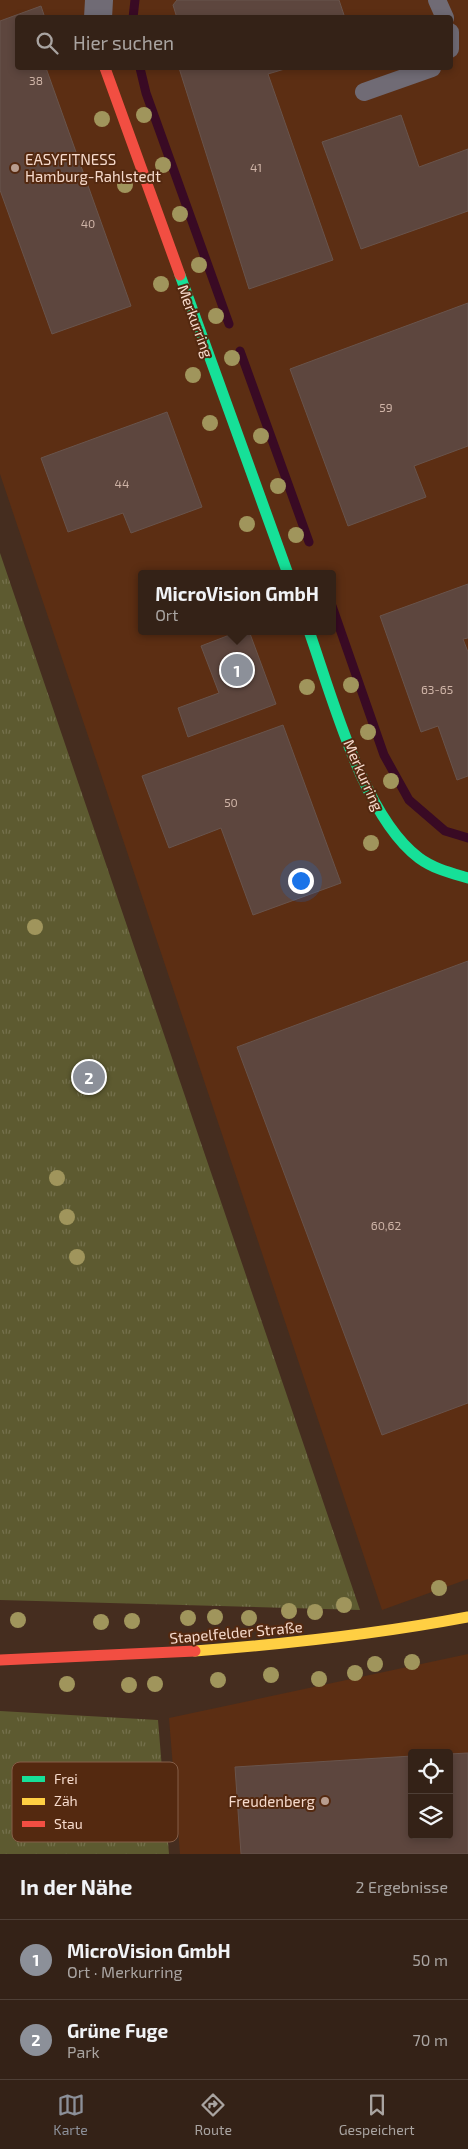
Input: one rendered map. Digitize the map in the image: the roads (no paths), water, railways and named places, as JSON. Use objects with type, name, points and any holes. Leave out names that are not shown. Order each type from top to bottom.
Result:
[{"type":"street","points":[[98,15],[99,0]]},
{"type":"street","name":"Merkurring","points":[[106,70],[287,570]]},
{"type":"street","name":"Merkurring","points":[[309,635],[355,759],[378,810],[400,840],[413,852],[444,871],[468,878]]},
{"type":"street","name":"Stapelfelder Straße","points":[[2,1659],[104,1656],[280,1644],[397,1630],[468,1617]]},
{"type":"lane","points":[[437,0],[444,15]]},
{"type":"lane","points":[[364,92],[426,70]]},
{"type":"waterway","points":[[133,15],[135,0]]},
{"type":"waterway","points":[[140,70],[146,93],[229,324]]},
{"type":"waterway","points":[[240,351],[309,542]]},
{"type":"waterway","points":[[336,617],[384,755],[409,800],[445,831],[468,838]]},
{"type":"place","name":"EASYFITNESS Hamburg-Rahlstedt","points":[[15,168]]},
{"type":"place","name":"MicroVision GmbH","points":[[237,670]]},
{"type":"place","name":"Grüne Fuge","points":[[89,1077]]},
{"type":"place","name":"Freudenberg","points":[[325,1801]]}]
